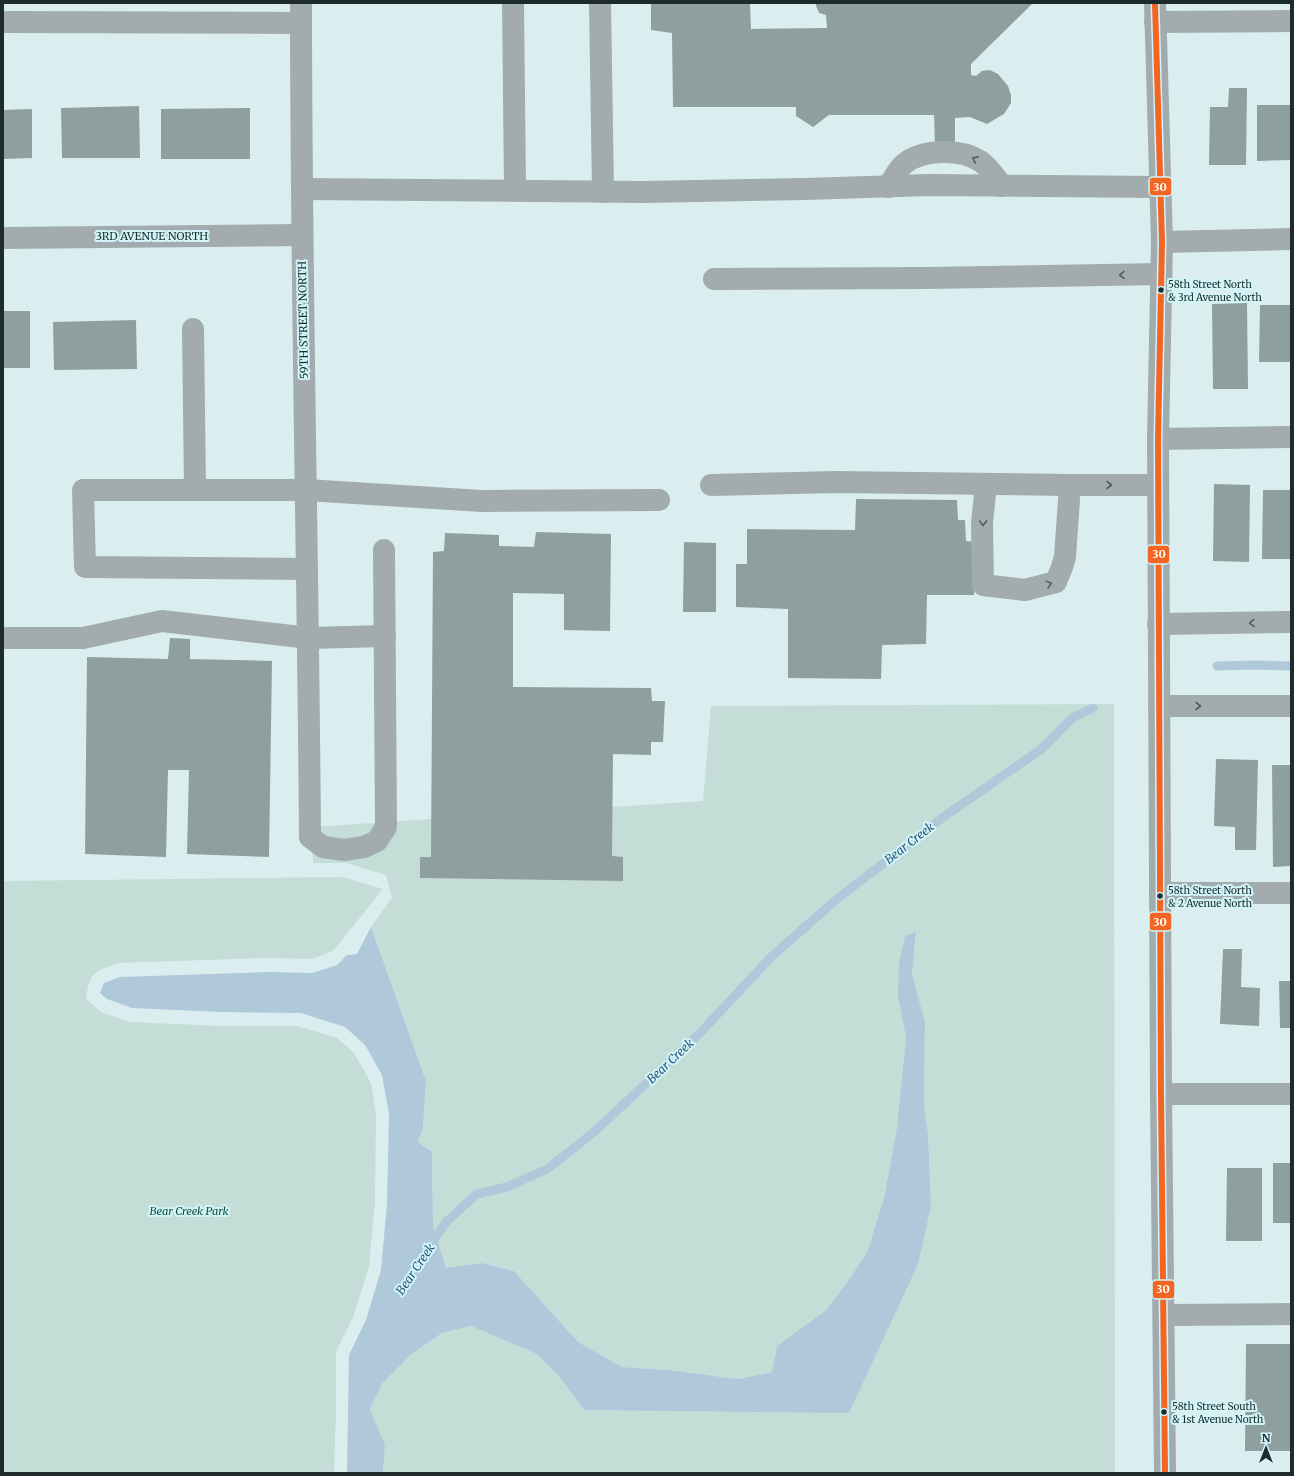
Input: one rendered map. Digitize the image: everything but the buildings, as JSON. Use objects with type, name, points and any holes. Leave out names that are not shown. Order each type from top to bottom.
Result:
[{"type":"street","points":[[513,3],[515,190]]},
{"type":"street","points":[[600,3],[604,192]]},
{"type":"street","points":[[3,22],[301,13]]},
{"type":"street","name":"59TH STREET NORTH","points":[[301,13],[302,235],[309,638],[310,837],[323,847],[344,850],[364,847],[377,841],[386,827],[385,636]]},
{"type":"street","points":[[1166,1473],[1161,1094],[1158,624],[1158,439],[1162,242],[1155,13],[1291,21]]},
{"type":"street","points":[[888,187],[903,165],[916,157],[939,151],[965,155],[979,160],[990,169],[1002,186]]},
{"type":"street","points":[[302,189],[604,192],[928,185],[1160,187]]},
{"type":"street","name":"3RD AVENUE NORTH","points":[[3,238],[302,235]]},
{"type":"street","points":[[1162,242],[1291,239]]},
{"type":"street","points":[[714,279],[1161,274]]},
{"type":"street","points":[[193,329],[195,490]]},
{"type":"street","points":[[1158,439],[1291,437]]},
{"type":"street","points":[[711,485],[836,482],[1158,485]]},
{"type":"street","points":[[986,484],[982,523],[983,586],[1024,590],[1056,582],[1065,557],[1070,485]]},
{"type":"street","points":[[307,569],[85,566],[83,490],[306,490],[482,501],[660,500]]},
{"type":"street","points":[[3,638],[83,638],[162,622],[309,638],[385,636],[384,550]]},
{"type":"street","points":[[1158,624],[1291,622]]},
{"type":"street","points":[[1159,706],[1291,706]]},
{"type":"street","points":[[1160,893],[1291,893]]},
{"type":"street","points":[[1161,1094],[1291,1094]]},
{"type":"street","points":[[1164,1314],[1291,1314]]},
{"type":"green space","points":[[1114,704],[1115,1473],[383,1473],[385,1445],[370,1409],[382,1384],[412,1354],[442,1333],[471,1326],[537,1354],[558,1375],[849,1413],[931,1206],[928,1133],[924,1104],[925,1022],[912,974],[916,933],[905,936],[898,997],[906,1038],[897,1127],[884,1198],[867,1253],[825,1311],[777,1346],[772,1372],[738,1379],[667,1370],[622,1367],[578,1342],[514,1271],[482,1263],[446,1268],[433,1226],[432,1152],[418,1142],[423,1128],[426,1081],[371,927],[392,898],[386,875],[346,863],[313,863],[312,827],[703,801],[711,706]]},
{"type":"green space","name":"Bear Creek Park","points":[[343,877],[383,889],[333,951],[312,959],[267,958],[118,963],[94,974],[89,983],[86,999],[101,1012],[129,1022],[222,1026],[297,1026],[337,1038],[354,1053],[371,1083],[376,1114],[375,1202],[369,1266],[354,1315],[336,1352],[334,1473],[3,1473],[3,881]]},
{"type":"water","points":[[371,927],[426,1081],[423,1128],[418,1142],[432,1152],[433,1226],[446,1268],[482,1263],[514,1271],[578,1342],[622,1367],[667,1370],[738,1379],[772,1372],[777,1346],[825,1311],[867,1253],[884,1198],[897,1127],[906,1038],[898,997],[899,964],[905,936],[916,932],[912,974],[925,1022],[924,1104],[928,1133],[931,1206],[918,1264],[849,1413],[585,1410],[558,1375],[537,1354],[471,1326],[442,1333],[412,1354],[382,1384],[370,1409],[385,1445],[383,1473],[347,1473],[349,1355],[366,1320],[381,1270],[387,1204],[389,1114],[382,1075],[365,1045],[345,1027],[301,1013],[222,1012],[132,1008],[107,999],[100,993],[104,983],[120,977],[268,972],[312,973],[337,965],[347,955],[357,954]]},
{"type":"waterway","name":"Bear Creek","points":[[1217,666],[1291,666]]},
{"type":"waterway","name":"Bear Creek","points":[[430,1246],[446,1222],[477,1194],[507,1187],[547,1169],[594,1132],[701,1032],[771,957],[837,899],[942,818],[1043,748],[1072,718],[1093,708]]},
{"type":"transit line","name":"30","points":[[1155,3],[1162,242],[1158,439],[1161,1094],[1165,1473]]},
{"type":"place","name":"58th Street North & 3rd Avenue North","points":[[1161,290]]},
{"type":"place","name":"58th Street North & 2 Avenue North","points":[[1160,896]]},
{"type":"place","name":"58th Street South & 1st Avenue North","points":[[1164,1412]]}]
